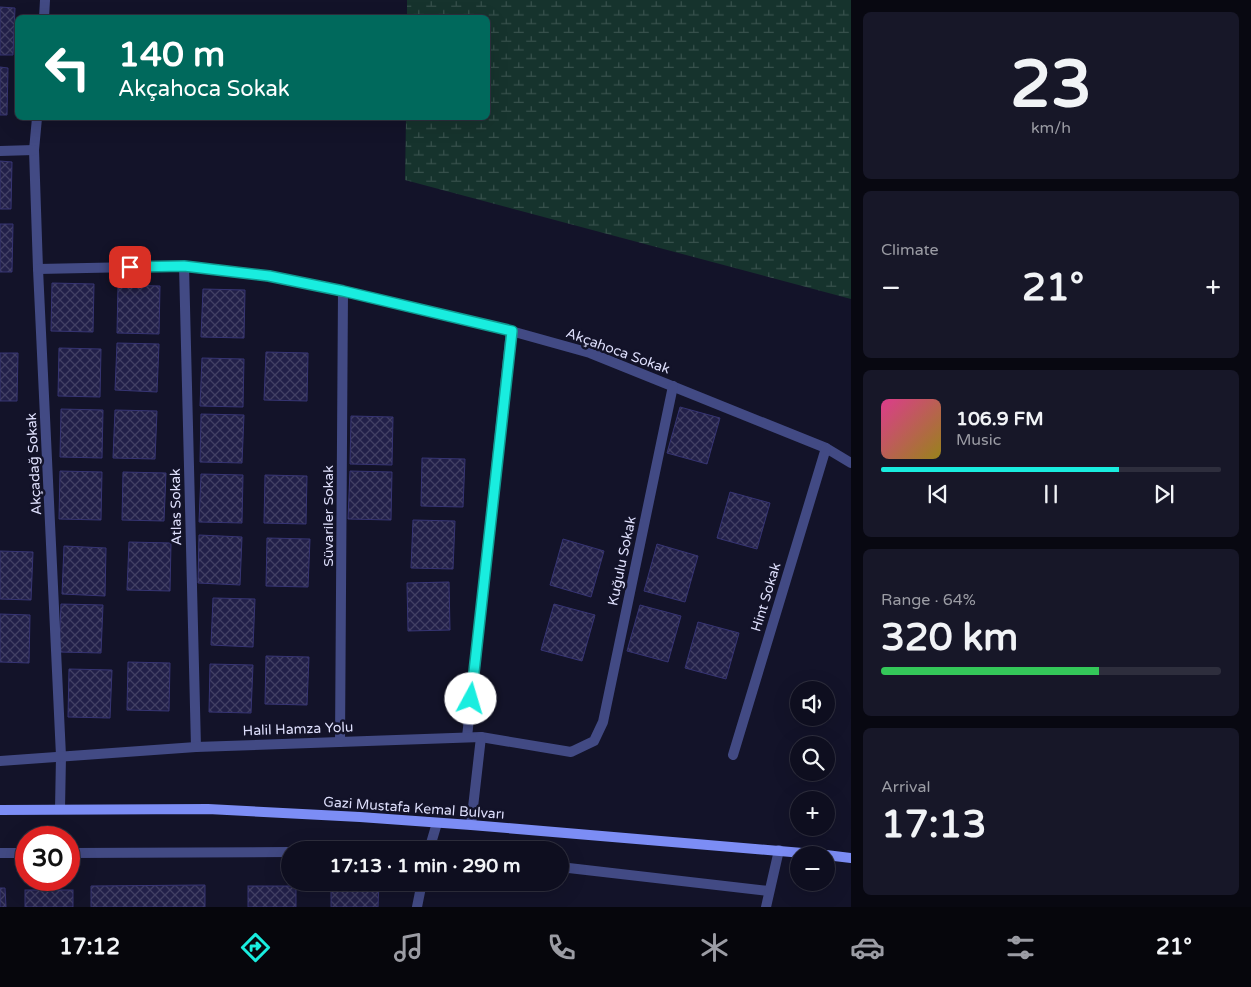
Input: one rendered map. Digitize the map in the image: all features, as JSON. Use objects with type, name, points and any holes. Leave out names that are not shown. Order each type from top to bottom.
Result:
[{"type":"main road","name":"Gazi Mustafa Kemal Bulvarı","points":[[0,810],[208,809],[471,825],[790,851]]},
{"type":"main road","name":"Gazi Mustafa Kemal Bulvarı","points":[[835,856],[851,858]]},
{"type":"street","points":[[44,15],[45,0]]},
{"type":"street","name":"Akçadağ Sokak","points":[[37,120],[34,150],[38,269],[62,756],[60,809]]},
{"type":"street","points":[[0,151],[34,150]]},
{"type":"street","name":"Akçahoca Sokak","points":[[38,269],[184,266],[269,276],[343,291],[512,331],[590,353],[826,448],[851,463]]},
{"type":"street","name":"Atlas Sokak","points":[[184,266],[196,747]]},
{"type":"street","name":"Süvariler Sokak","points":[[340,742],[343,291]]},
{"type":"street","points":[[466,737],[512,331]]},
{"type":"street","name":"Kuğulu Sokak","points":[[594,741],[603,722],[673,386]]},
{"type":"street","name":"Hint Sokak","points":[[733,755],[826,448]]},
{"type":"street","name":"Halil Hamza Yolu","points":[[0,761],[196,747],[466,737],[481,737],[571,752],[594,741]]},
{"type":"street","points":[[471,825],[481,737]]},
{"type":"street","points":[[432,841],[437,823]]},
{"type":"street","points":[[766,907],[779,850]]},
{"type":"street","points":[[80,853],[281,852]]},
{"type":"street","points":[[0,853],[15,853]]},
{"type":"street","points":[[569,868],[769,891]]},
{"type":"street","points":[[417,907],[420,891]]},
{"type":"green space","points":[[407,0],[851,0],[851,299],[405,180],[406,120],[490,120],[490,15],[407,15]]},
{"type":"building","points":[[0,7],[15,8],[13,55],[0,55]]},
{"type":"building","points":[[0,67],[8,68],[7,115],[0,115]]},
{"type":"building","points":[[0,161],[12,162],[11,209],[0,209]]},
{"type":"building","points":[[0,224],[13,224],[12,272],[0,272]]},
{"type":"building","points":[[52,283],[94,284],[93,332],[51,331]]},
{"type":"building","points":[[118,285],[160,286],[159,334],[117,333]]},
{"type":"building","points":[[203,289],[245,290],[244,338],[201,337]]},
{"type":"building","points":[[117,343],[159,344],[157,392],[115,390]]},
{"type":"building","points":[[59,348],[101,349],[100,397],[58,396]]},
{"type":"building","points":[[266,352],[308,353],[307,401],[264,400]]},
{"type":"building","points":[[0,353],[18,353],[17,401],[0,401]]},
{"type":"building","points":[[202,358],[244,359],[243,407],[200,406]]},
{"type":"building","points":[[680,407],[720,418],[707,464],[667,453]]},
{"type":"building","points":[[61,409],[103,410],[102,458],[60,457]]},
{"type":"building","points":[[115,410],[157,411],[155,459],[113,458]]},
{"type":"building","points":[[201,414],[244,415],[242,463],[200,462]]},
{"type":"building","points":[[351,416],[393,417],[392,465],[350,464]]},
{"type":"building","points":[[422,458],[465,459],[463,507],[421,506]]},
{"type":"building","points":[[60,471],[102,472],[101,520],[59,519]]},
{"type":"building","points":[[350,471],[392,472],[391,520],[348,519]]},
{"type":"building","points":[[123,472],[166,473],[164,521],[122,520]]},
{"type":"building","points":[[201,474],[243,475],[242,523],[199,522]]},
{"type":"building","points":[[265,475],[307,476],[306,524],[264,523]]},
{"type":"building","points":[[730,492],[770,503],[757,549],[717,538]]},
{"type":"building","points":[[413,520],[455,521],[453,569],[411,568]]},
{"type":"building","points":[[199,535],[242,537],[240,585],[198,583]]},
{"type":"building","points":[[267,538],[310,539],[308,587],[266,586]]},
{"type":"building","points":[[563,539],[604,551],[591,597],[550,585]]},
{"type":"building","points":[[129,542],[171,543],[170,591],[127,590]]},
{"type":"building","points":[[657,544],[698,556],[685,602],[644,591]]},
{"type":"building","points":[[64,546],[106,548],[105,596],[62,594]]},
{"type":"building","points":[[0,551],[33,552],[31,600],[0,599]]},
{"type":"building","points":[[449,582],[450,630],[408,631],[407,583]]},
{"type":"building","points":[[213,598],[255,599],[253,647],[211,645]]},
{"type":"building","points":[[61,604],[103,605],[101,653],[59,652]]},
{"type":"building","points":[[554,604],[595,615],[582,661],[541,650]]},
{"type":"building","points":[[640,605],[681,616],[668,662],[627,651]]},
{"type":"building","points":[[0,614],[30,615],[29,663],[0,662]]},
{"type":"building","points":[[698,622],[739,633],[726,679],[685,668]]},
{"type":"building","points":[[266,656],[309,657],[307,705],[265,704]]},
{"type":"building","points":[[128,662],[170,663],[169,711],[127,710]]},
{"type":"building","points":[[210,664],[253,665],[251,713],[209,712]]},
{"type":"building","points":[[69,669],[112,670],[110,718],[68,717]]},
{"type":"building","points":[[205,885],[205,907],[91,907],[91,886]]},
{"type":"building","points":[[248,886],[281,886],[281,891],[296,891],[296,907],[248,907]]},
{"type":"building","points":[[0,888],[5,888],[6,907],[0,907]]},
{"type":"building","points":[[25,891],[73,891],[73,907],[25,907]]},
{"type":"building","points":[[331,891],[379,891],[378,907],[331,907]]},
{"type":"route","points":[[130,267],[184,266],[269,276],[343,291],[512,331],[471,699]]}]
